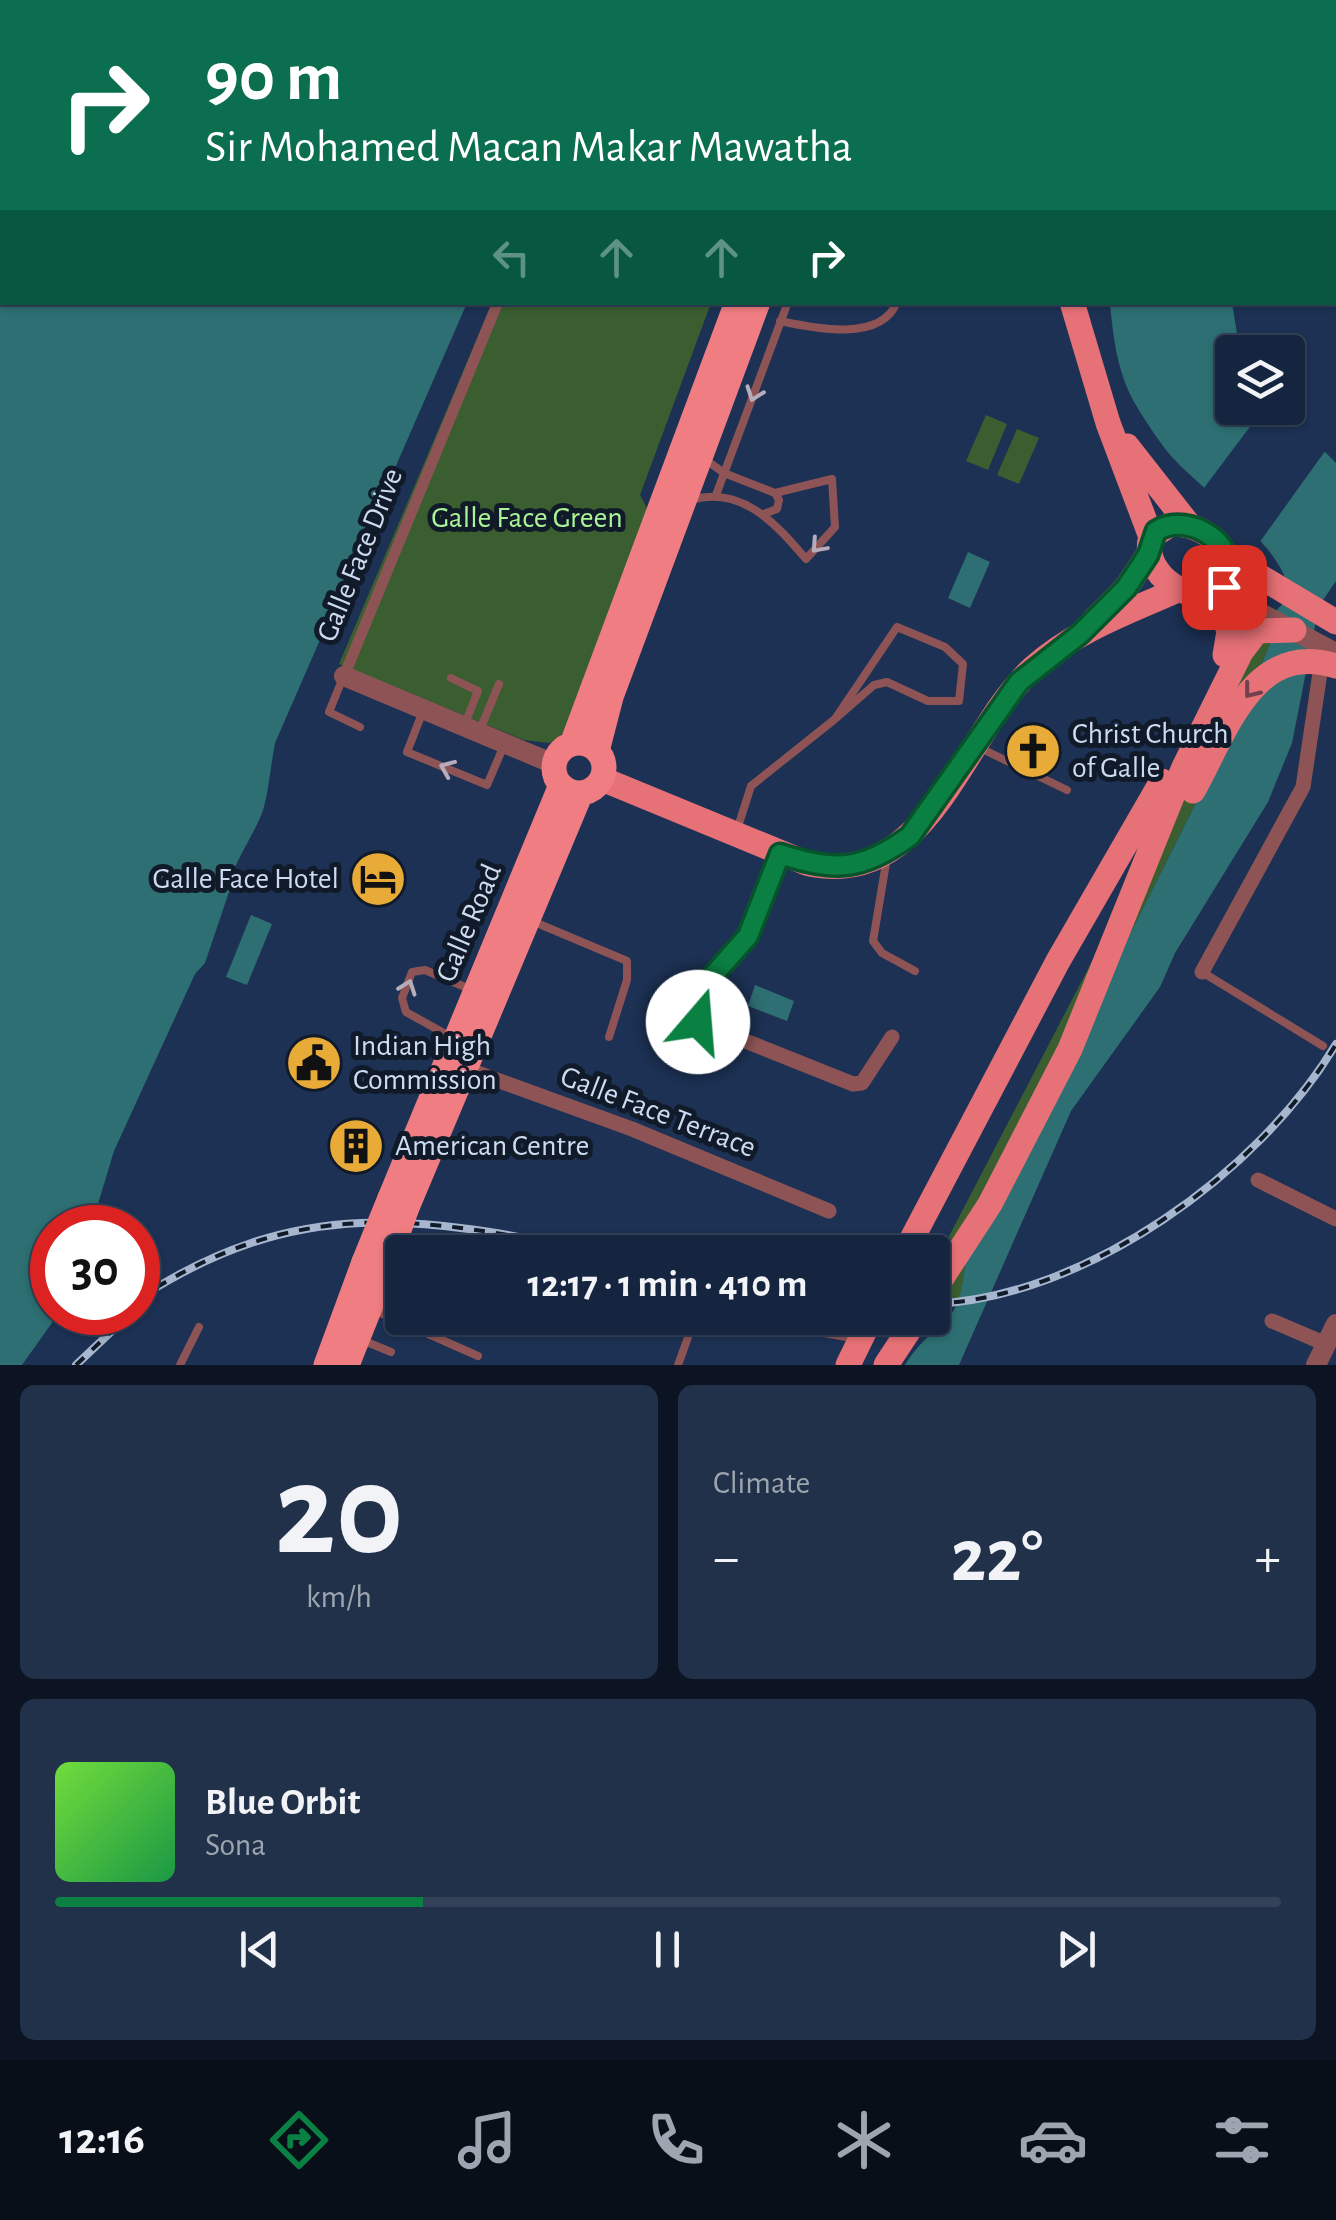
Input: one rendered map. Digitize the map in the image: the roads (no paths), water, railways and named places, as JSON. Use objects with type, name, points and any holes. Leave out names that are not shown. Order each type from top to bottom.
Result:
[{"type":"highway","points":[[578,769],[736,305]]},
{"type":"highway","points":[[578,769],[611,697],[757,305]]},
{"type":"highway","name":"Galle Road","points":[[398,1204],[464,1068],[528,919],[578,769]]},
{"type":"highway","name":"Galle Road","points":[[346,1365],[456,1039],[578,769]]},
{"type":"highway","name":"Galle Road","points":[[326,1365],[377,1277]]},
{"type":"main road","points":[[1073,305],[1160,574],[1180,589]]},
{"type":"main road","points":[[1108,422],[1189,525]]},
{"type":"main road","points":[[578,769],[780,854],[828,868],[852,866],[887,852],[927,816],[1019,682],[1080,634],[1126,588],[1164,525],[1189,525],[1210,535],[1227,583],[1243,610],[1240,652]]},
{"type":"main road","points":[[914,1235],[1058,962],[1162,781],[1230,641],[1227,583]]},
{"type":"main road","points":[[1080,634],[1180,589],[1227,583],[1294,630]]},
{"type":"main road","points":[[1134,898],[1243,700],[1265,674],[1286,662],[1312,659],[1331,641],[1266,608]]},
{"type":"main road","points":[[950,1264],[1026,1139],[1070,1050],[1184,767],[1266,608]]},
{"type":"main road","points":[[1134,898],[1148,818],[1162,781]]},
{"type":"main road","points":[[848,1365],[863,1335]]},
{"type":"main road","points":[[886,1365],[905,1335]]},
{"type":"street","name":"Galle Face Drive","points":[[497,305],[344,676],[505,744],[578,769]]},
{"type":"street","points":[[1202,972],[1303,787],[1331,641],[1294,630]]},
{"type":"street","points":[[780,854],[748,936],[709,980],[698,1022],[852,1084],[862,1084],[892,1037]]},
{"type":"street","name":"Galle Face Terrace","points":[[464,1068],[632,1129],[829,1211]]},
{"type":"street","points":[[1258,1180],[1336,1220]]},
{"type":"street","points":[[1272,1320],[1326,1344]]},
{"type":"street","points":[[1316,1365],[1336,1324]]},
{"type":"lane","points":[[716,495],[787,305]]},
{"type":"lane","points":[[780,321],[824,330],[875,324],[893,312],[896,305]]},
{"type":"lane","points":[[701,455],[724,474],[774,493],[779,500],[777,509],[766,513]]},
{"type":"lane","points":[[684,502],[716,495],[766,513],[806,559],[835,527],[832,479],[774,493]]},
{"type":"lane","points":[[736,835],[750,786],[835,719],[874,685],[887,682],[928,701],[959,701],[962,664],[946,647],[897,627],[835,719]]},
{"type":"lane","points":[[344,676],[329,712],[360,726]]},
{"type":"lane","points":[[451,678],[478,691],[472,729]]},
{"type":"lane","points":[[472,729],[499,684]]},
{"type":"lane","points":[[424,709],[407,752],[487,785],[505,744]]},
{"type":"lane","points":[[974,744],[1067,790]]},
{"type":"lane","points":[[926,1235],[996,1090],[1148,818]]},
{"type":"lane","points":[[887,852],[872,941],[882,953],[915,972]]},
{"type":"lane","points":[[528,919],[627,961],[627,980],[609,1036]]},
{"type":"lane","points":[[456,1039],[406,1012],[402,998],[412,972],[425,970],[475,992]]},
{"type":"lane","points":[[1202,972],[1322,1046]]},
{"type":"lane","points":[[377,1277],[478,1356]]},
{"type":"lane","points":[[180,1365],[199,1327]]},
{"type":"lane","points":[[678,1365],[688,1335]]},
{"type":"lane","points":[[358,1338],[391,1352]]},
{"type":"railway","points":[[950,1302],[990,1296],[1049,1279],[1107,1253],[1163,1220],[1215,1181],[1262,1138],[1303,1092],[1336,1044]]},
{"type":"railway","points":[[160,1286],[196,1266],[252,1243],[306,1229],[361,1223],[416,1224],[506,1235]]},
{"type":"railway","points":[[76,1365],[108,1335]]},
{"type":"place","name":"Christ Church of Galle","points":[[1033,751]]},
{"type":"place","name":"Galle Face Hotel","points":[[378,879]]},
{"type":"place","name":"Indian High Commission","points":[[314,1063]]},
{"type":"place","name":"American Centre","points":[[356,1146]]},
{"type":"park label","name":"Galle Face Green","points":[[527,518]]}]
